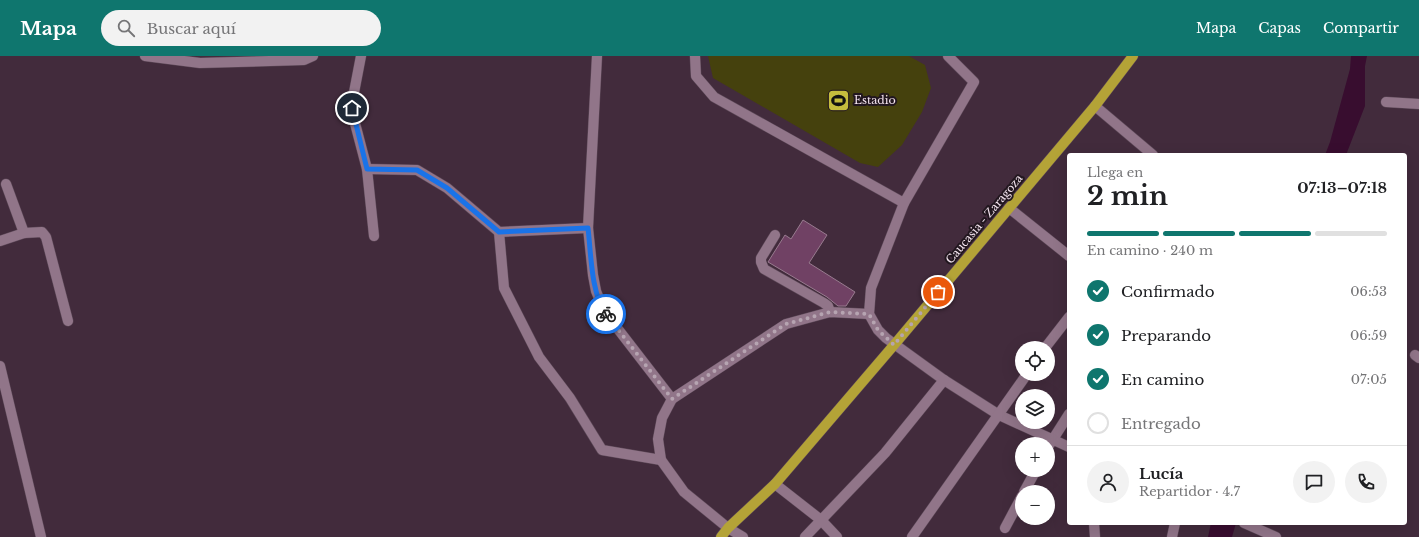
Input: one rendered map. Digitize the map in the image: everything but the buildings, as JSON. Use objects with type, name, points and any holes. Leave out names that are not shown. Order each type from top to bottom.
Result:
[{"type":"main road","name":"Caucasia - Zaragoza","points":[[721,537],[728,528],[775,484],[1095,106],[1133,56]]},
{"type":"street","points":[[144,56],[200,63],[304,60],[313,56]]},
{"type":"street","points":[[361,56],[352,108],[367,169],[374,236]]},
{"type":"street","points":[[597,56],[588,228],[596,291],[604,311],[672,399]]},
{"type":"street","points":[[695,56],[696,76],[714,98],[904,203]]},
{"type":"street","points":[[949,56],[974,82],[904,203],[871,288],[869,314],[878,330],[894,345],[998,415],[1039,437]]},
{"type":"street","points":[[1386,102],[1419,104]]},
{"type":"street","points":[[1095,106],[1151,153]]},
{"type":"street","points":[[367,169],[417,170],[447,188],[499,232],[588,228]]},
{"type":"street","points":[[6,184],[24,233]]},
{"type":"street","points":[[1009,208],[1067,254]]},
{"type":"street","points":[[0,241],[24,233],[42,232],[46,237],[68,321]]},
{"type":"street","points":[[499,232],[504,288],[540,358],[570,398],[602,450],[661,460]]},
{"type":"street","points":[[775,235],[761,258],[764,269],[824,303],[828,306],[830,312]]},
{"type":"street","points":[[743,537],[728,528],[684,492],[661,460],[658,439],[662,418],[672,399],[786,324],[830,312],[869,314]]},
{"type":"street","points":[[1050,341],[1067,320]]},
{"type":"street","points":[[0,366],[41,537]]},
{"type":"street","points":[[806,537],[885,453],[944,380]]},
{"type":"street","points":[[912,537],[1022,381]]},
{"type":"street","points":[[1054,437],[1067,417]]},
{"type":"street","points":[[1055,444],[1067,447]]},
{"type":"street","points":[[775,484],[821,520],[837,537]]},
{"type":"street","points":[[1005,528],[1015,509]]},
{"type":"street","points":[[1094,525],[1095,537]]},
{"type":"street","points":[[1172,537],[1175,525]]},
{"type":"street","points":[[1249,525],[1276,537]]},
{"type":"shaded area","name":"Estadio","points":[[708,56],[909,56],[925,65],[931,88],[922,112],[902,145],[878,167],[860,163],[713,78]]},
{"type":"shaded area","points":[[1351,56],[1367,56],[1365,66],[1365,106],[1347,153],[1326,153],[1330,142],[1350,69]]},
{"type":"shaded area","points":[[1211,525],[1235,525],[1232,537],[1208,537]]},
{"type":"way so far","points":[[606,314],[672,399],[786,324],[830,312],[869,314],[878,330],[894,345],[938,292]]},
{"type":"place","name":"Estadio","points":[[838,100]]},
{"type":"route","points":[[352,108],[367,169],[417,170],[447,188],[499,232],[588,228],[596,291],[606,314]]}]
